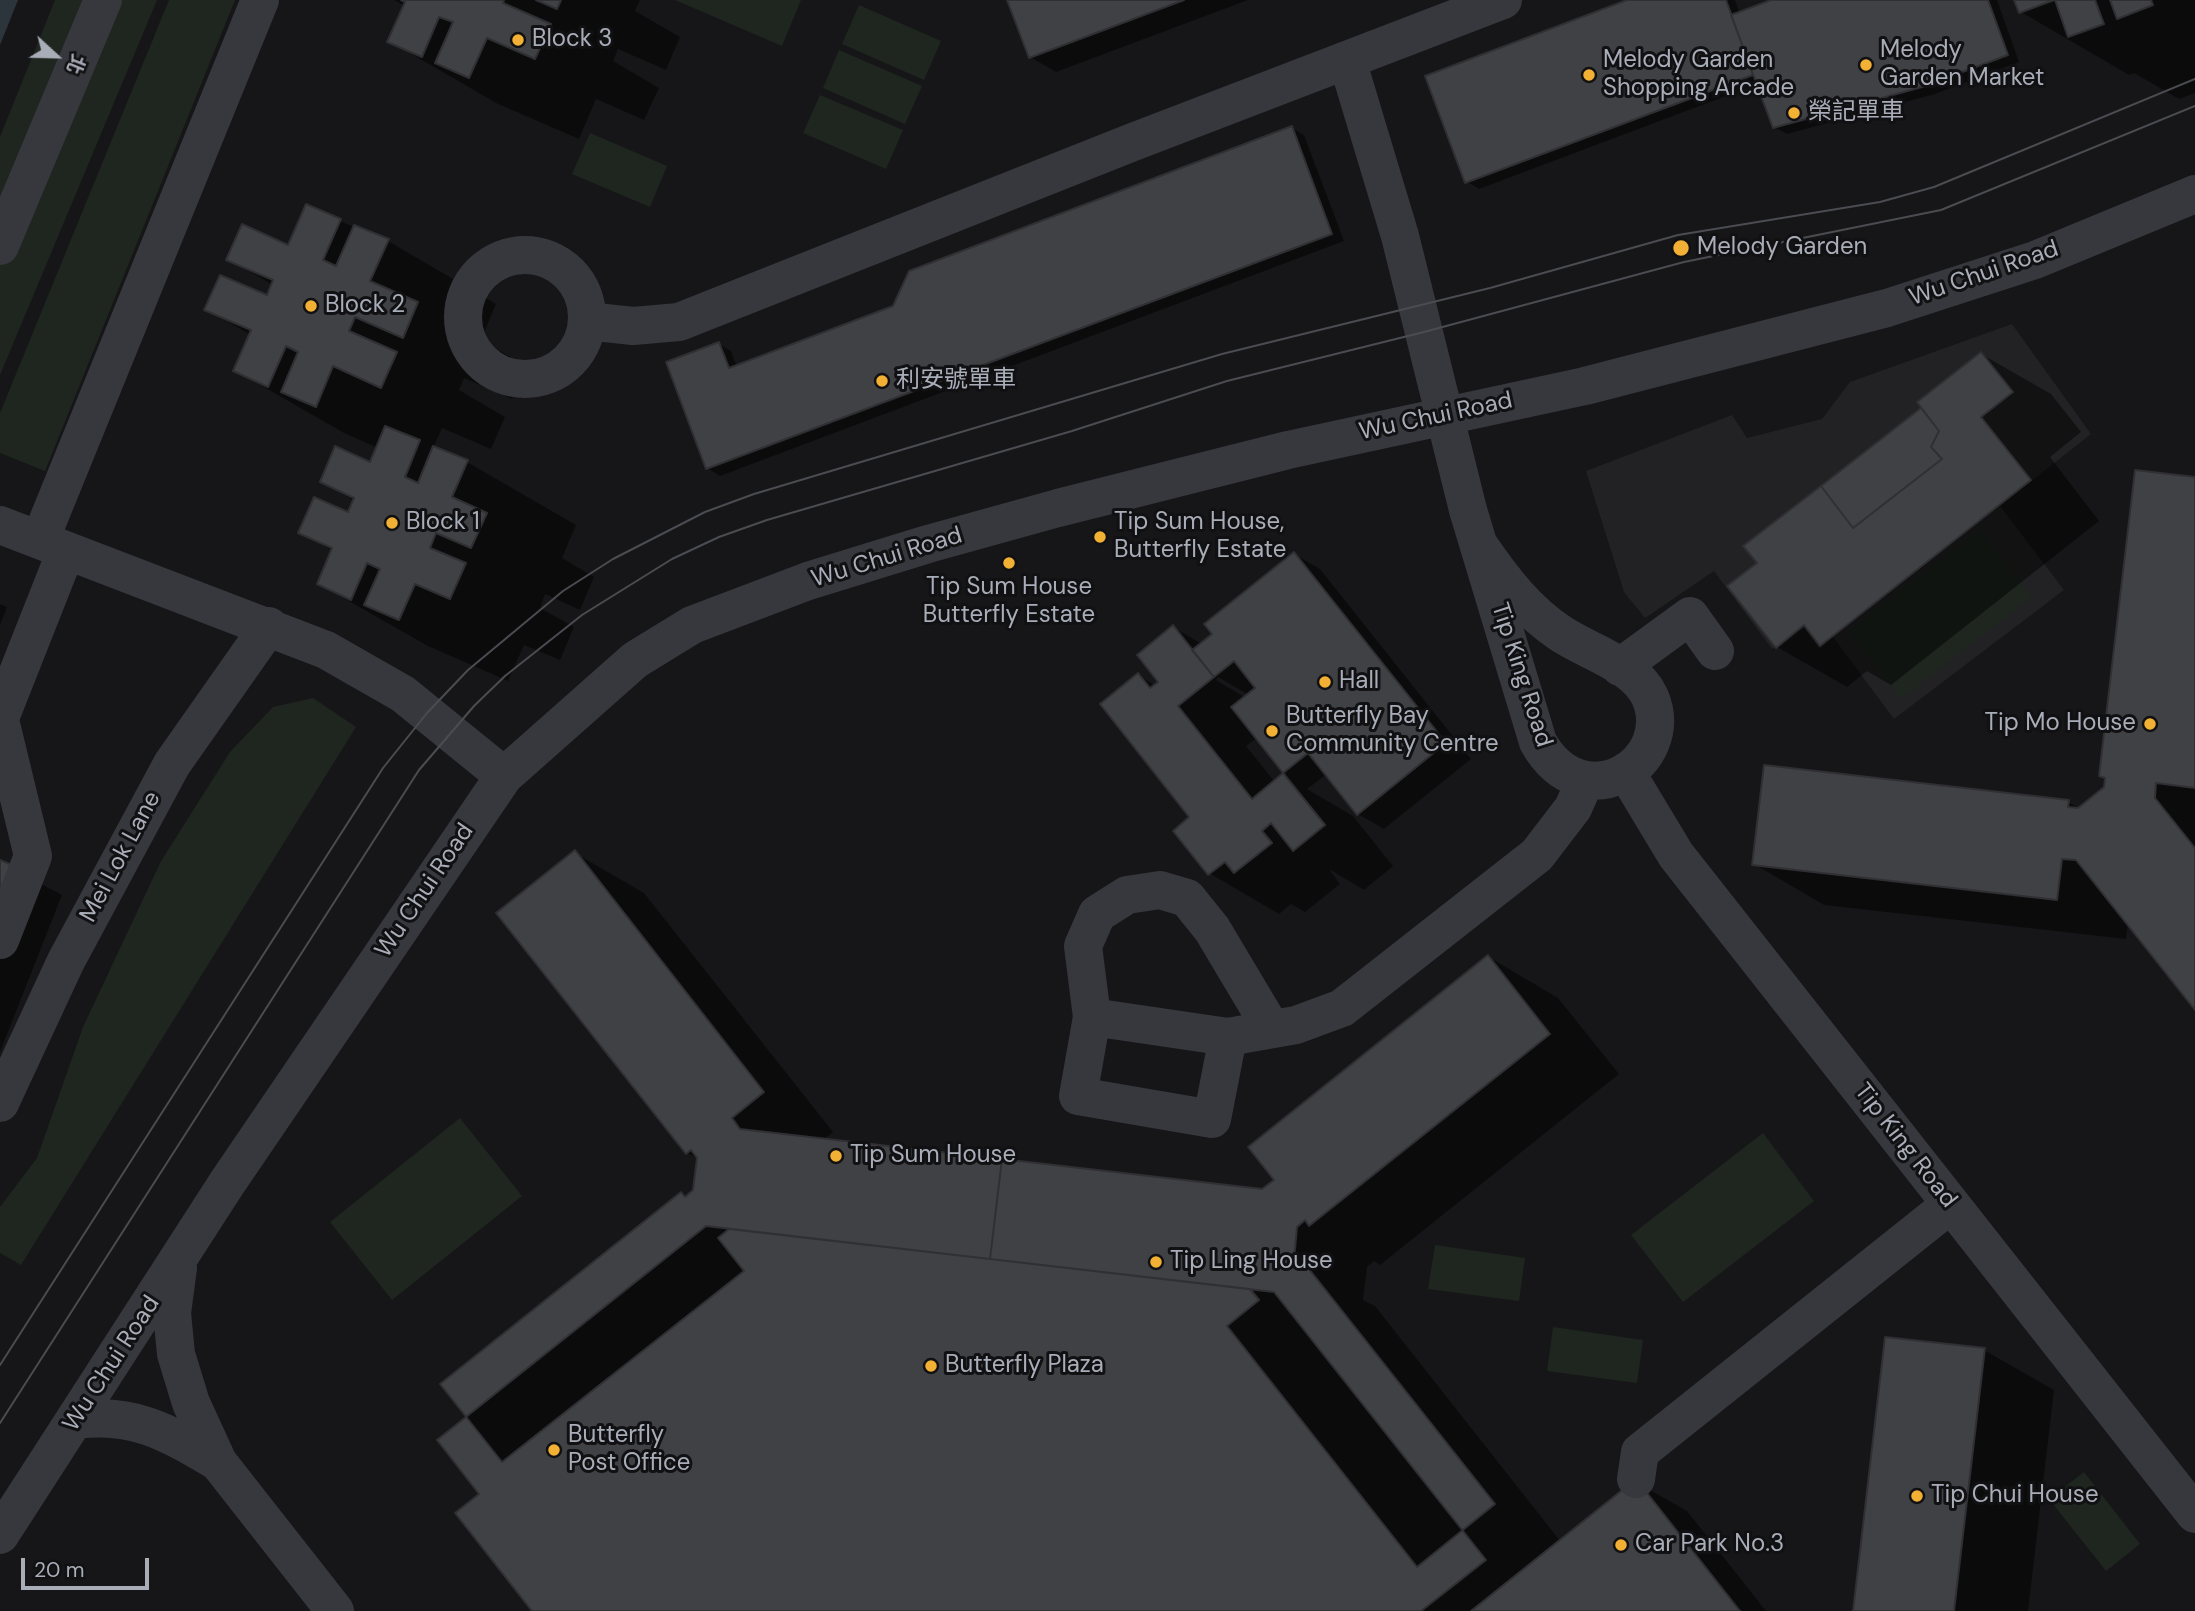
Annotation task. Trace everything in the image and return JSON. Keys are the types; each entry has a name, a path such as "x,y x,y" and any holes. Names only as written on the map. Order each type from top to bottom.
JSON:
{"street":[{"path":"0,246 103,0"},
{"path":"0,940 33,856 0,719 53,546 260,0"},
{"path":"587,321 633,326 679,322 1133,142 1503,0"},
{"name":"Tip King Road","path":"1348,60 1400,236 1468,510 1482,548 1538,742 1548,760 1565,774 1585,780"},
{"name":"Wu Chui Road","path":"0,1535 243,1160 503,776 635,660 692,625 808,581 1058,508 1445,415 1597,384 1887,308 2035,260 2195,194"},
{"path":"0,524 326,650 403,694 503,776"},
{"name":"Tip King Road","path":"1482,548 1503,580 1529,608 1559,632 1637,679 1650,697 1654,717 1652,739 1642,758 1626,772 1676,855 2195,1514"},
{"path":"1620,667 1690,616 1715,651"},
{"name":"Mei Lok Lane","path":"0,1104 66,961 172,764 269,626"},
{"path":"1092,1017 1228,1037 1320,1018 1362,995 1537,855 1557,833 1585,780 1606,780 1626,772"},
{"path":"1228,1037 1212,1119 1078,1096 1092,1017 1083,946 1097,915 1126,895 1160,890 1187,898 1212,929 1271,1028"},
{"path":"1636,1479 1640,1452 1951,1204"},
{"path":"180,1259 172,1313 176,1354 191,1403 218,1462 334,1611"},
{"path":"76,1420 107,1416 137,1421 170,1434 218,1462"}],"shaded area":[{"path":"0,0 18,0 0,45"},
{"path":"55,0 157,0 0,375 0,137"},
{"path":"169,0 235,0 45,471 0,453 0,413"},
{"path":"675,0 801,0 782,46"},
{"path":"859,5 941,41 924,80 842,44"},
{"path":"839,50 922,86 905,124 823,88"},
{"path":"820,95 903,130 886,169 803,133"},
{"path":"590,133 667,166 650,207 572,174"},
{"path":"2012,324 2091,434 2000,506 2064,590 1894,719 1833,637 1819,649 1804,628 1772,649 1714,571 1645,618 1624,592 1586,471 1732,415 1747,438 1822,419 1850,382"},
{"path":"1980,530 2032,597 1901,699 1848,631"},
{"path":"313,698 356,727 21,1265 0,1253 0,1207 37,1158 83,1027 161,861 230,752 273,707"},
{"path":"460,1118 522,1196 392,1300 330,1222"},
{"path":"1763,1133 1814,1201 1683,1302 1631,1235"},
{"path":"1435,1245 1525,1258 1519,1301 1428,1289"},
{"path":"1553,1327 1643,1340 1637,1383 1547,1371"},
{"path":"2084,1472 2140,1544 2106,1571 2049,1499"}],"building":[{"name":"Block 3","path":"401,0 504,0 503,3 551,24 535,59 487,38 469,78 435,63 453,22 439,17 422,57 387,42 405,2"},
{"name":"Block 3","path":"536,0 561,0 557,9"},
{"path":"1007,0 1184,0 1029,58"},
{"path":"1627,0 1726,0 1753,75 1465,183 1425,76"},
{"name":"Melody Garden Market","path":"1771,0 1988,0 2008,55 1922,87 1773,128 1731,15"},
{"path":"2014,0 2054,0 2019,13"},
{"path":"2055,0 2095,0 2104,24 2068,37"},
{"path":"2110,0 2151,0 2153,5 2117,19"},
{"path":"1292,126 1332,234 706,469 666,362 719,342 729,368 893,306 909,271"},
{"name":"Block 2","path":"306,204 341,219 323,260 336,266 354,225 389,239 370,281 418,302 403,338 355,317 349,331 397,352 381,388 333,366 316,407 281,392 298,352 286,346 268,387 233,371 251,330 204,310 220,275 267,295 273,280 226,260 242,224 288,245"},
{"path":"1981,352 2013,392 1981,417 2031,480 1820,646 1804,625 1776,648 1727,586 1757,563 1743,546 1821,486 1853,528 1942,459 1931,447 1939,431 1917,402"},
{"path":"1921,408 1939,431 1931,447 1942,459 1853,528 1821,486"},
{"name":"Block 1","path":"385,426 420,440 405,477 418,483 433,446 468,460 452,497 487,513 471,548 436,533 430,548 466,563 450,599 415,584 399,620 364,605 380,569 367,563 351,600 317,584 332,548 298,533 314,497 348,512 354,498 320,482 335,446 370,462"},
{"name":"Tip Mo House","path":"2135,470 2195,477 2195,788 2156,783 2155,798 2195,848 2195,1010 2076,860 2062,859 2057,900 1752,865 1764,765 2069,800 2068,807 2078,808 2104,787 2105,778 2099,776"},
{"name":"Hall","path":"1294,552 1446,743 1357,815 1308,753 1283,773 1231,707 1255,688 1234,661 1214,677 1192,650 1212,634 1204,624"},
{"path":"1173,625 1214,677 1178,706 1252,799 1283,773 1325,825 1293,851 1271,823 1262,831 1272,843 1234,873 1225,862 1208,875 1173,831 1189,817 1100,704 1138,673 1150,688 1158,682 1137,655"},
{"name":"Tip Sum House","path":"575,850 764,1092 732,1118 740,1129 1002,1159 990,1259 729,1229 718,1238 744,1271 502,1462 440,1384 681,1192 685,1197 693,1190 697,1158 691,1150 686,1154 496,913"},
{"path":"0,860 12,865 0,895"},
{"name":"Tip Ling House","path":"1488,955 1550,1034 1309,1226 1305,1220 1297,1227 1294,1260 1300,1268 1305,1264 1495,1504 1417,1567 1227,1326 1259,1300 1250,1289 990,1259 1002,1159 1262,1189 1274,1180 1248,1147"},
{"name":"Butterfly Plaza","path":"706,1226 1274,1292 1486,1560 1421,1611 532,1611 455,1513 479,1494 437,1440"},
{"name":"Tip Chui House","path":"1885,1337 1985,1348 1954,1611 1853,1611"},
{"name":"Car Park No.3","path":"1636,1479 1740,1611 1471,1611"}],"tram line":[{"path":"0,1365 383,768 427,713 468,670 563,591 613,559 705,512 754,494 1222,354 1490,288 1678,235 1880,202 1934,187 2195,79"},
{"path":"0,1423 419,770 474,706 505,676 582,615 672,559 719,537 767,520 1072,431 1227,381 1424,332 1684,262 1941,210 2195,106"}],"place":[{"name":"Block 3","path":"518,40"},
{"name":"Melody Garden Market","path":"1866,65"},
{"name":"Melody Garden Shopping Arcade","path":"1589,75"},
{"name":"榮記單車","path":"1794,113"},
{"name":"Melody Garden","path":"1681,248"},
{"name":"Block 2","path":"311,306"},
{"name":"利安號單車","path":"882,381"},
{"name":"Block 1","path":"392,523"},
{"name":"Tip Sum House, Butterfly Estate","path":"1100,537"},
{"name":"Tip Sum House Butterfly Estate","path":"1009,563"},
{"name":"Hall","path":"1325,682"},
{"name":"Tip Mo House","path":"2150,724"},
{"name":"Butterfly Bay Community Centre","path":"1272,731"},
{"name":"Tip Sum House","path":"836,1156"},
{"name":"Tip Ling House","path":"1156,1262"},
{"name":"Butterfly Plaza","path":"931,1366"},
{"name":"Butterfly Post Office","path":"554,1450"},
{"name":"Tip Chui House","path":"1917,1496"},
{"name":"Car Park No.3","path":"1621,1545"}]}
